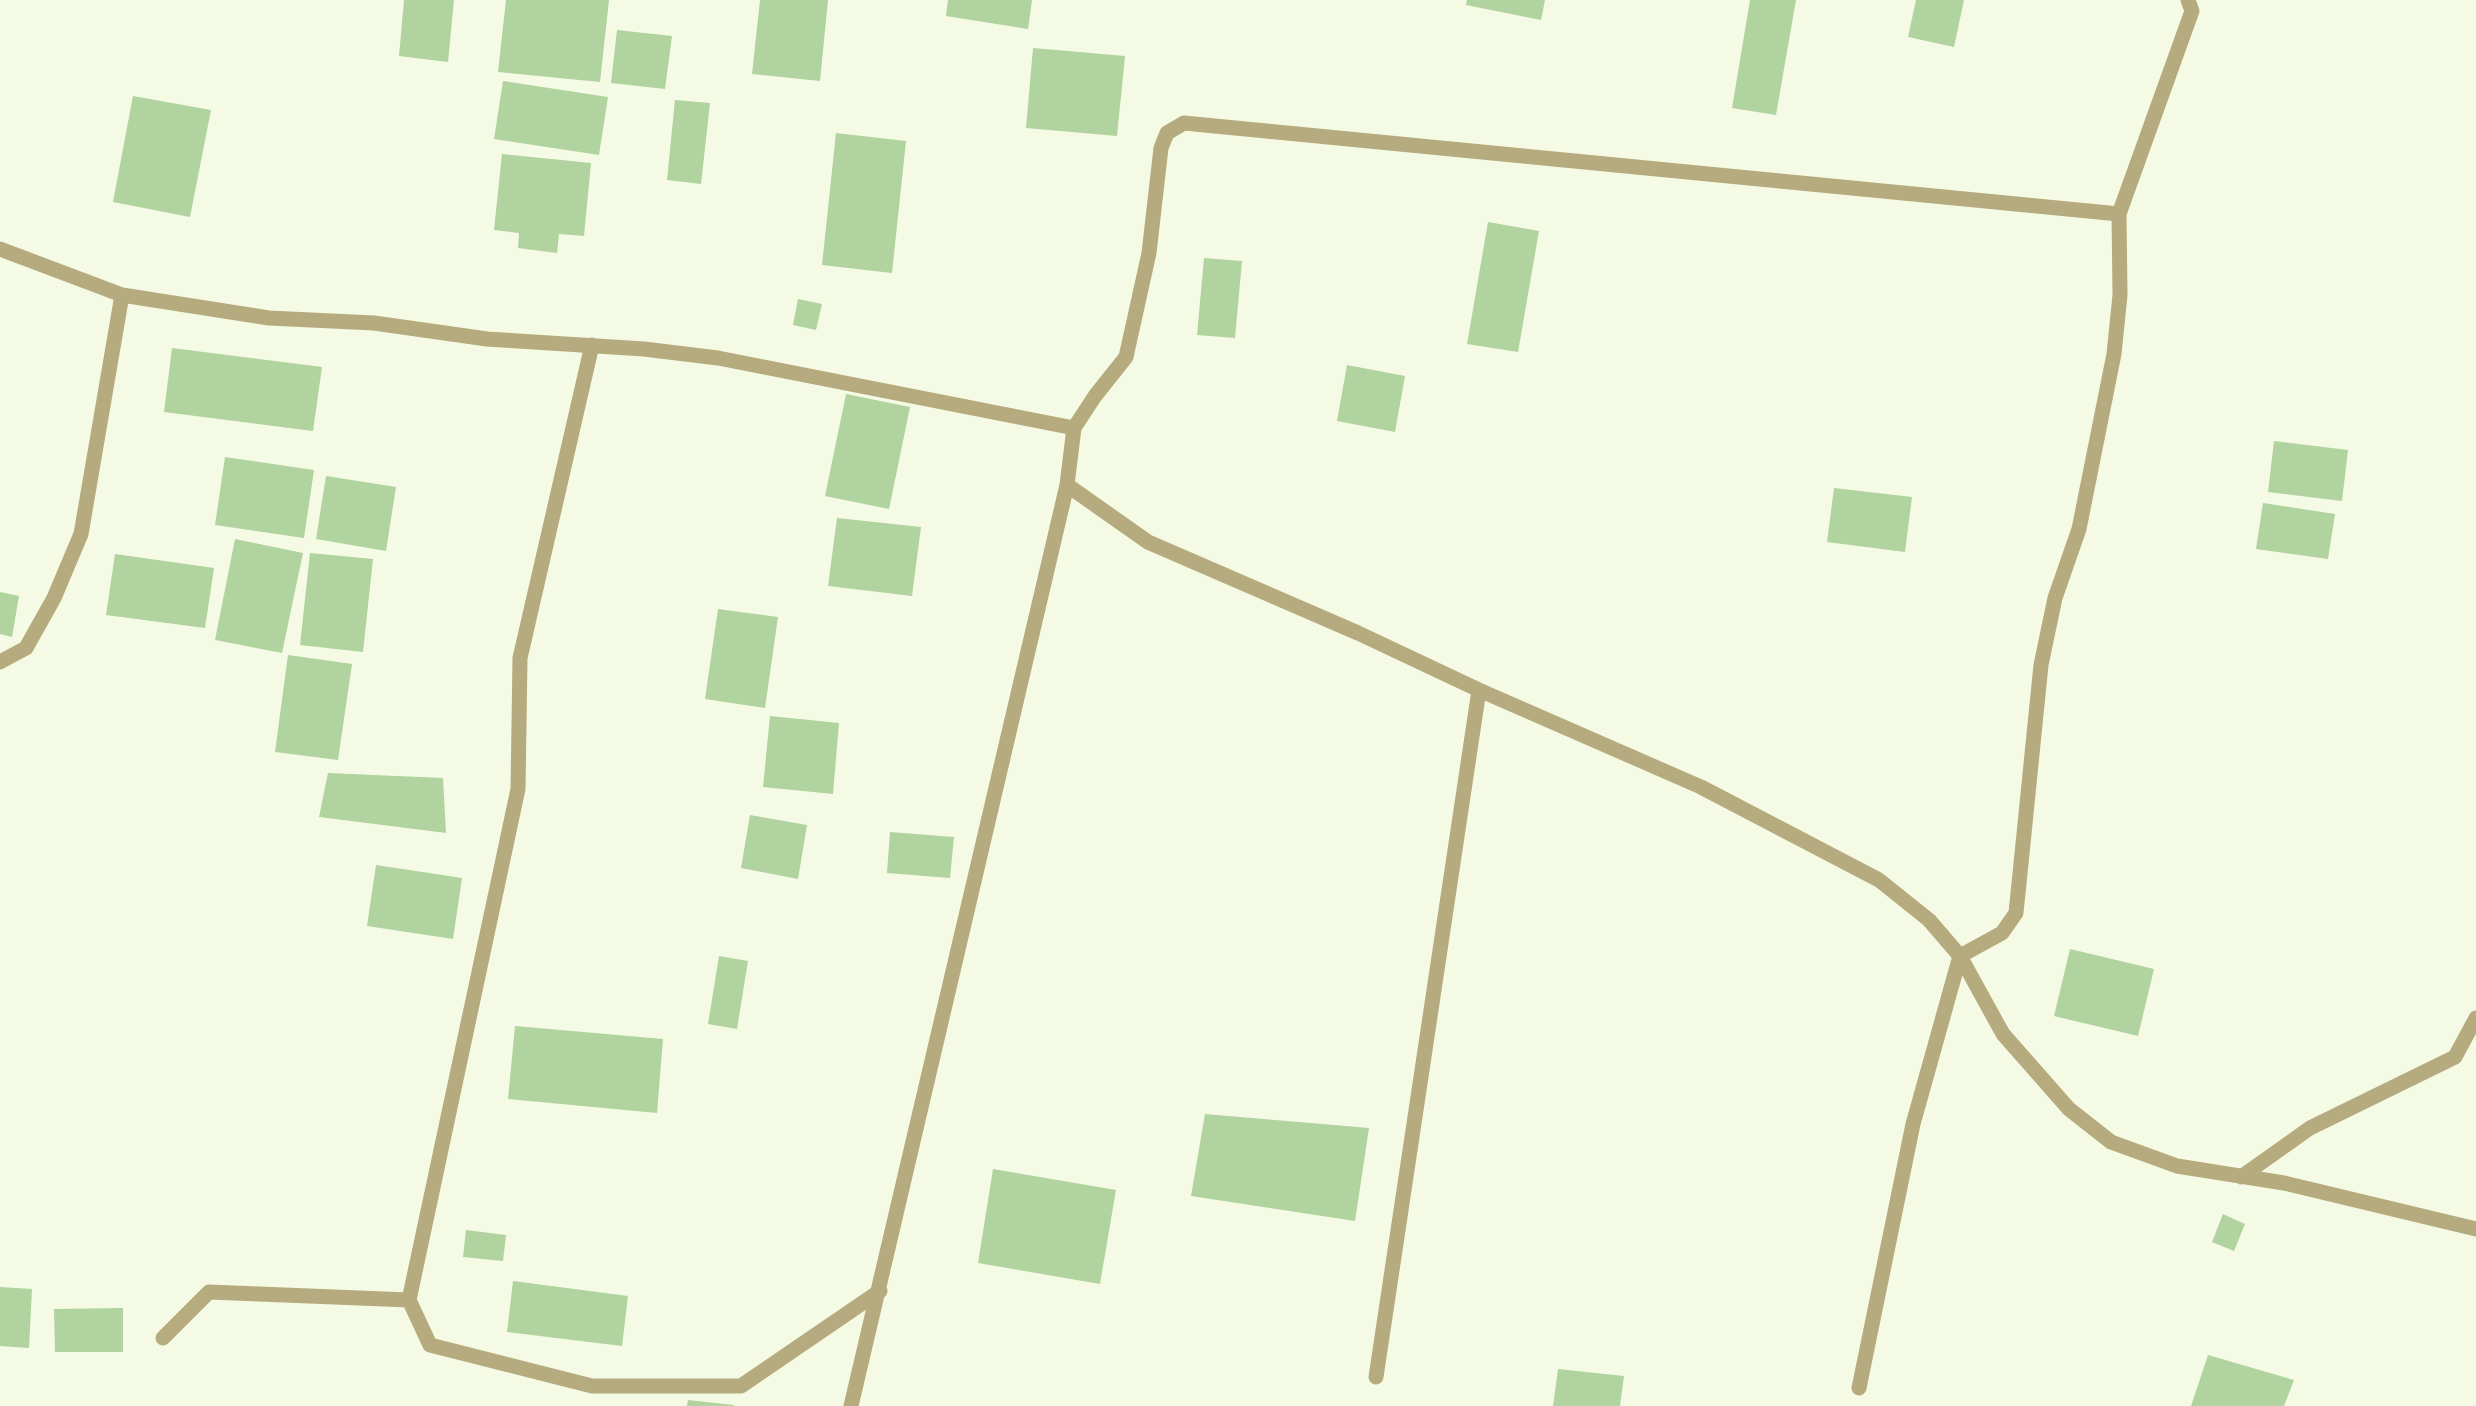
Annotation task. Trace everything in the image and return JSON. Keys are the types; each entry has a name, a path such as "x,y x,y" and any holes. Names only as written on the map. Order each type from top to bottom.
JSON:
{"street":[{"path":"1859,1388 1913,1124 1960,956 2002,933 2016,913 2040,665 2055,598 2079,529 2114,354 2120,295 2119,214 2192,11 2188,0"},
{"path":"851,1406 880,1292 1067,485 1074,428 1095,396 1126,357 1149,253 1161,148 1167,133 1184,123 2119,214"},
{"path":"0,249 122,295 269,318 374,323 487,339 592,345 718,358 1074,428"},
{"path":"0,662 26,648 54,598 81,534 122,295"},
{"path":"592,345 520,658 518,789 409,1300 430,1345 592,1386 741,1386 880,1292"},
{"path":"1067,485 1148,542 1358,633 1479,690 1700,787 1879,880 1929,920 1960,956 2003,1034 2069,1109 2111,1142 2177,1166 2284,1183 2476,1229"},
{"path":"1376,1376 1479,690"},
{"path":"2241,1177 2310,1128 2455,1057 2476,1018"},
{"path":"163,1338 209,1292 409,1300"}],"building":[{"path":"404,0 454,0 448,62 399,56"},
{"path":"506,0 609,0 600,82 498,72"},
{"path":"760,0 828,0 820,81 752,74"},
{"path":"948,0 1032,0 1028,29 946,16"},
{"path":"1467,0 1545,0 1541,20 1466,5"},
{"path":"1750,0 1796,0 1776,115 1732,108"},
{"path":"1916,0 1964,0 1954,47 1908,37"},
{"path":"617,30 672,36 665,89 611,83"},
{"path":"1033,48 1125,56 1117,136 1026,128"},
{"path":"503,81 608,97 599,155 494,139"},
{"path":"133,96 211,110 190,217 113,202"},
{"path":"675,100 710,103 701,184 667,180"},
{"path":"836,133 906,141 892,273 822,265"},
{"path":"502,154 591,163 584,236 559,234 557,253 518,248 519,233 494,230"},
{"path":"1488,222 1539,231 1518,352 1467,344"},
{"path":"1204,258 1242,261 1235,338 1197,335"},
{"path":"798,299 822,304 816,330 793,325"},
{"path":"172,348 322,367 313,431 164,412"},
{"path":"1347,365 1405,376 1395,432 1337,421"},
{"path":"846,394 910,407 889,509 825,496"},
{"path":"2274,441 2348,450 2342,501 2268,492"},
{"path":"225,457 314,470 304,538 215,525"},
{"path":"326,476 396,487 386,551 316,539"},
{"path":"1834,488 1912,497 1905,552 1827,542"},
{"path":"2263,503 2335,514 2328,559 2256,549"},
{"path":"837,518 921,527 912,596 828,586"},
{"path":"235,539 303,553 282,653 215,640"},
{"path":"310,553 373,559 363,652 300,645"},
{"path":"115,554 214,568 205,628 106,615"},
{"path":"0,592 19,596 12,637 0,634"},
{"path":"718,609 778,617 765,708 705,699"},
{"path":"288,655 352,664 338,760 275,752"},
{"path":"770,716 839,723 833,794 763,787"},
{"path":"328,773 443,778 446,833 319,817"},
{"path":"750,815 807,825 798,879 741,868"},
{"path":"890,832 954,837 950,878 887,873"},
{"path":"376,865 462,878 453,939 367,926"},
{"path":"2070,949 2154,969 2138,1036 2054,1016"},
{"path":"719,956 748,961 737,1029 708,1024"},
{"path":"515,1026 663,1039 657,1113 508,1099"},
{"path":"1205,1114 1369,1128 1355,1221 1191,1196"},
{"path":"993,1169 1116,1190 1100,1284 978,1263"},
{"path":"2223,1214 2245,1224 2234,1251 2212,1242"},
{"path":"466,1230 506,1235 503,1261 463,1257"},
{"path":"513,1281 628,1296 622,1346 507,1332"},
{"path":"0,1287 32,1289 29,1348 0,1346"},
{"path":"123,1308 123,1352 55,1352 54,1309"},
{"path":"2208,1355 2294,1380 2284,1406 2191,1406"},
{"path":"1558,1369 1624,1376 1620,1406 1553,1406"},
{"path":"688,1400 734,1405 734,1406 687,1406"}]}
